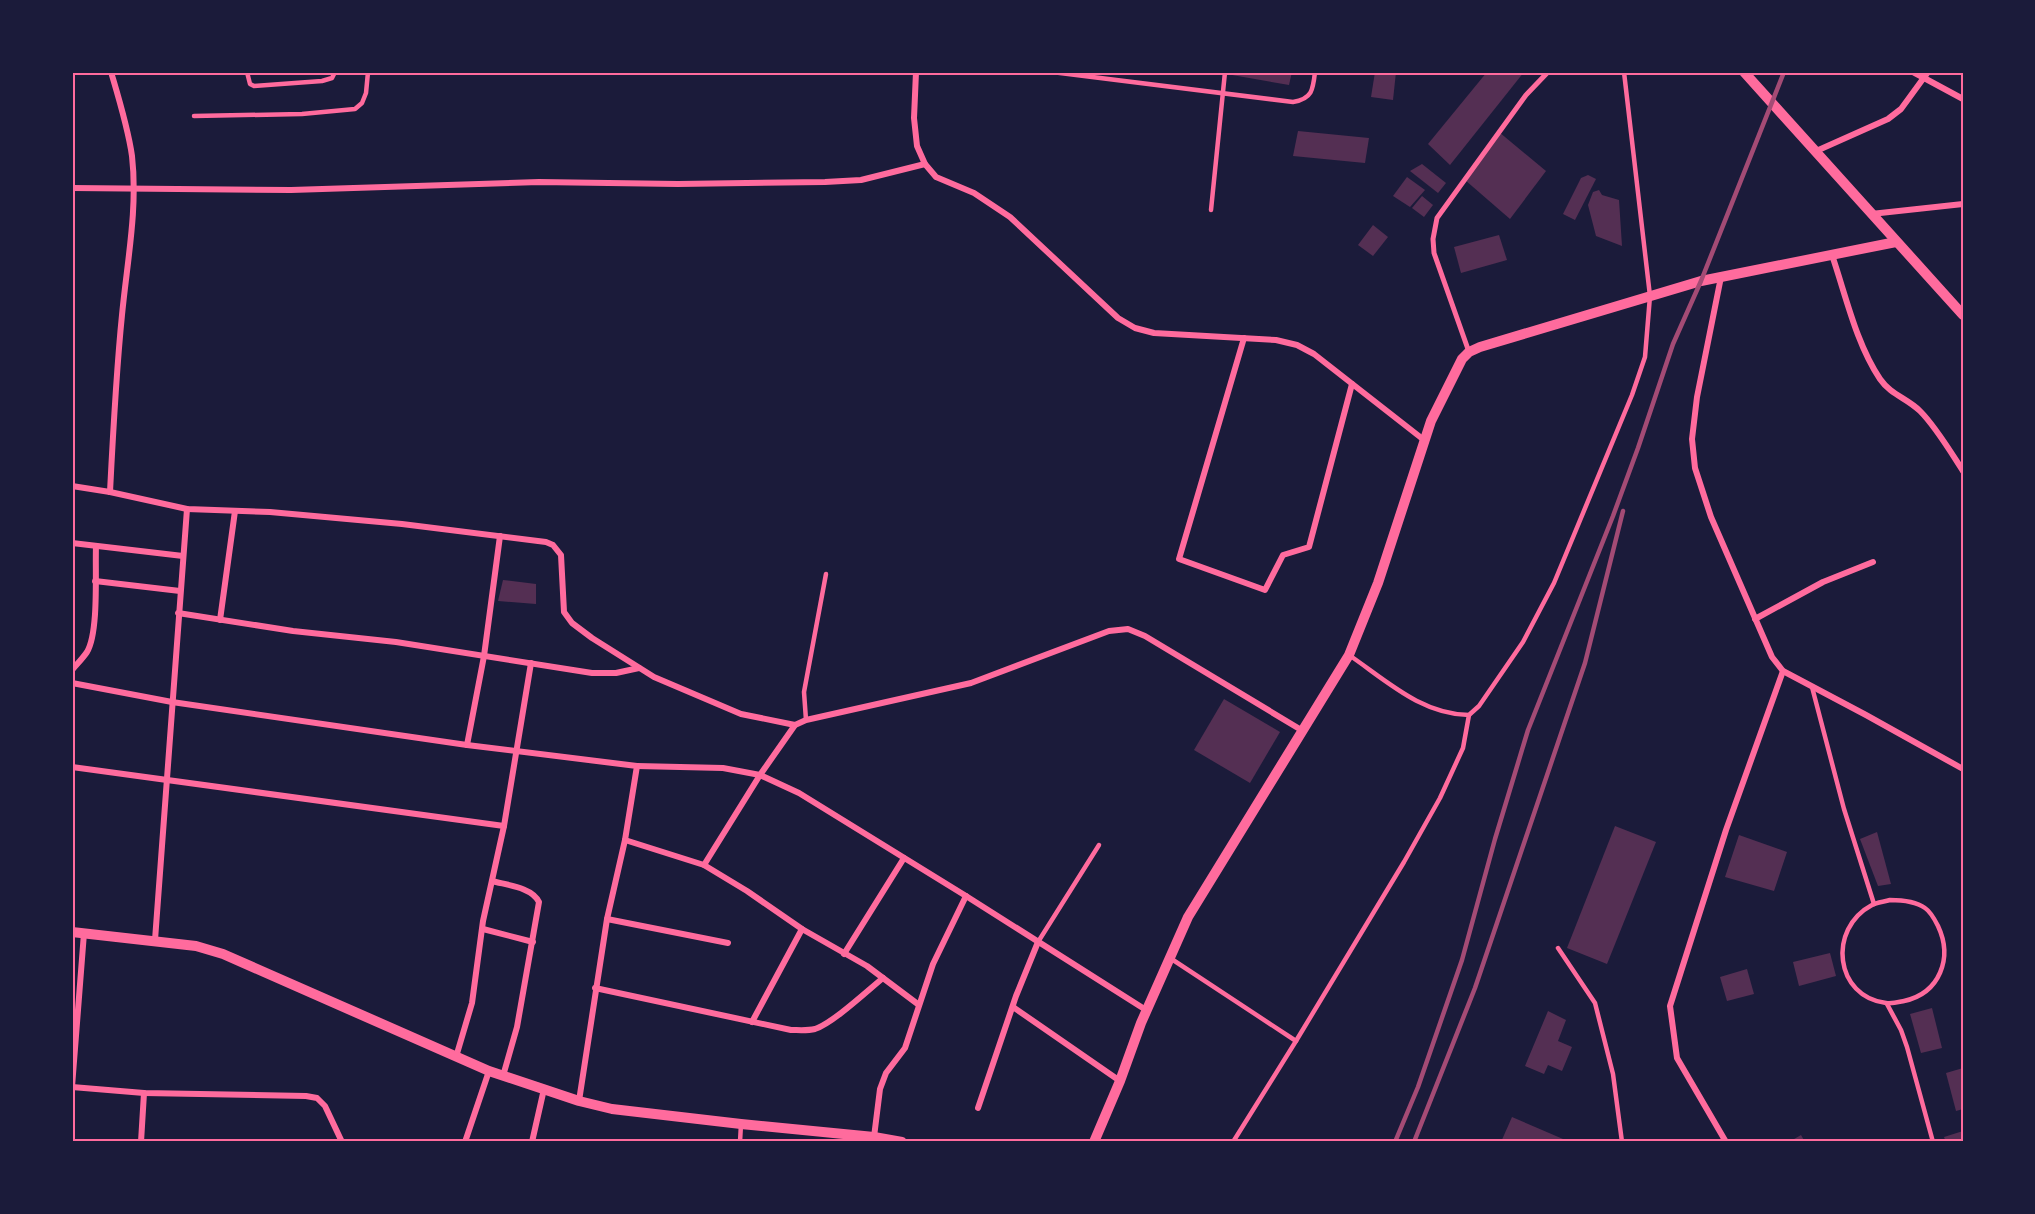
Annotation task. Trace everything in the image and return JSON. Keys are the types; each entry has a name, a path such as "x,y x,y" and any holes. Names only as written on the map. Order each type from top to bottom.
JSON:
{"street":[{"path":"110,492 122,315 133,218 132,156 111,72"},
{"path":"916,72 914,118 917,146 925,164 936,177 974,193 1010,217 1118,318 1135,328 1154,333 1276,340 1297,345 1314,354 1424,440"},
{"path":"1469,352 1434,253 1433,239 1437,218 1526,95 1548,72"},
{"path":"1744,72 1963,315"},
{"path":"1913,72 1927,75 1963,99"},
{"path":"1814,152 1888,119 1901,109 1927,75"},
{"path":"72,188 291,190 539,182 678,184 825,182 861,180 925,164"},
{"path":"1870,214 1963,204"},
{"path":"1094,1142 1120,1081 1146,1010 1188,917 1349,655 1378,583 1431,421 1462,359 1469,352 1480,347 1650,296 1721,277 1896,242"},
{"path":"1832,255 1861,343 1881,380 1893,394 1908,401 1921,412 1963,471"},
{"path":"1721,277 1697,397 1692,439 1695,468 1711,517 1772,657 1783,671 1963,769"},
{"path":"1244,338 1179,559 1265,590 1282,555 1309,547 1352,384"},
{"path":"72,486 187,509 270,512 358,520 546,542 558,550 561,555 563,605 567,616 592,638 654,677 741,714 795,725"},
{"path":"155,940 187,509"},
{"path":"220,620 235,511"},
{"path":"467,745 484,656 500,536"},
{"path":"72,543 183,556"},
{"path":"72,670 87,653 92,642 95,618 96,546"},
{"path":"1755,619 1823,582 1873,562"},
{"path":"95,581 180,591"},
{"path":"178,613 293,631 396,642 592,673 616,673 639,668"},
{"path":"704,865 760,775 795,725 806,720 971,683 1109,631 1128,629 1145,636 1303,730"},
{"path":"456,1057 472,1003 483,928 504,826 531,663"},
{"path":"1726,1142 1677,1058 1670,1006 1726,830 1783,671"},
{"path":"72,683 172,702 467,745 637,766 723,768 760,775 799,793 1146,1010"},
{"path":"72,766 504,826"},
{"path":"579,1101 595,988 607,919 625,840 637,766"},
{"path":"625,840 704,865 802,929 867,966 919,1005"},
{"path":"844,954 904,858"},
{"path":"492,881 536,896 539,902 517,1027 503,1076"},
{"path":"874,1137 879,1089 886,1073 905,1048 933,964 966,896"},
{"path":"607,919 728,943"},
{"path":"483,928 533,942"},
{"path":"752,1022 802,929"},
{"path":"72,932 155,940 196,946 223,954 489,1071 579,1101 612,1109 874,1137 902,1142"},
{"path":"84,933 72,1087 144,1093 317,1098 325,1106 342,1142"},
{"path":"978,1108 1038,942"},
{"path":"595,988 791,1030 815,1029 858,1000 883,978"},
{"path":"1013,1007 1120,1081"},
{"path":"465,1142 489,1071"},
{"path":"532,1142 544,1089"},
{"path":"141,1142 144,1093"}],"lane":[{"path":"247,72 250,84 254,86 322,81 332,78 335,72"},
{"path":"194,116 302,114 355,110 362,103 366,93 368,72"},
{"path":"1052,72 1293,102 1304,101 1310,96 1315,72"},
{"path":"1211,210 1225,72"},
{"path":"1233,1142 1404,862 1440,798 1463,748 1469,715 1479,705 1523,642 1554,584 1632,395 1645,357 1650,296 1624,72"},
{"path":"806,720 804,692 826,574"},
{"path":"1349,655 1418,703 1455,714 1469,715"},
{"path":"1812,687 1844,809 1874,904"},
{"path":"1038,942 1099,845"},
{"path":"1904,900 1926,908 1943,936 1945,963 1936,981 1914,999 1887,1004 1866,998 1854,985 1841,958 1843,939 1851,925 1859,914 1874,904 1904,900"},
{"path":"1558,948 1595,1003 1613,1074 1622,1142"},
{"path":"1170,958 1296,1041"},
{"path":"1887,1004 1907,1047 1933,1142"},
{"path":"740,1142 741,1124"}],"building":[{"path":"1233,72 1292,72 1289,85 1232,75"},
{"path":"1375,72 1396,72 1393,100 1371,97"},
{"path":"1487,72 1524,72 1450,165 1428,144"},
{"path":"1298,131 1369,138 1365,163 1293,156"},
{"path":"1499,132 1546,171 1510,219 1465,180"},
{"path":"1422,164 1446,183 1438,193 1410,171"},
{"path":"1588,175 1596,179 1575,220 1563,214 1581,178"},
{"path":"1407,177 1425,190 1410,207 1393,196"},
{"path":"1599,190 1602,195 1619,200 1622,246 1596,236 1588,205 1593,192"},
{"path":"1422,196 1433,205 1424,217 1412,208"},
{"path":"1373,225 1388,237 1373,256 1358,245"},
{"path":"1499,235 1507,260 1461,273 1454,247"},
{"path":"503,580 536,584 536,604 498,601"},
{"path":"1224,699 1280,732 1250,783 1194,750"},
{"path":"1615,826 1656,842 1607,964 1567,948"},
{"path":"1877,832 1891,884 1878,886 1860,839"},
{"path":"1739,835 1787,852 1774,891 1725,877"},
{"path":"1830,953 1836,976 1799,986 1793,962"},
{"path":"1747,969 1754,994 1727,1001 1720,977"},
{"path":"1932,1008 1942,1048 1921,1053 1910,1014"},
{"path":"1548,1011 1566,1020 1558,1041 1572,1047 1562,1071 1548,1065 1544,1074 1525,1066"},
{"path":"1963,1068 1963,1109 1956,1111 1946,1073"},
{"path":"1512,1117 1570,1142 1501,1142"},
{"path":"1963,1131 1963,1142 1946,1142 1944,1137"},
{"path":"1801,1135 1805,1142 1789,1142"}],"railway":[{"path":"1395,1142 1418,1087 1462,960 1528,730 1613,516 1673,344 1701,281 1784,72"},
{"path":"1414,1142 1475,988 1585,663 1623,511"}]}
